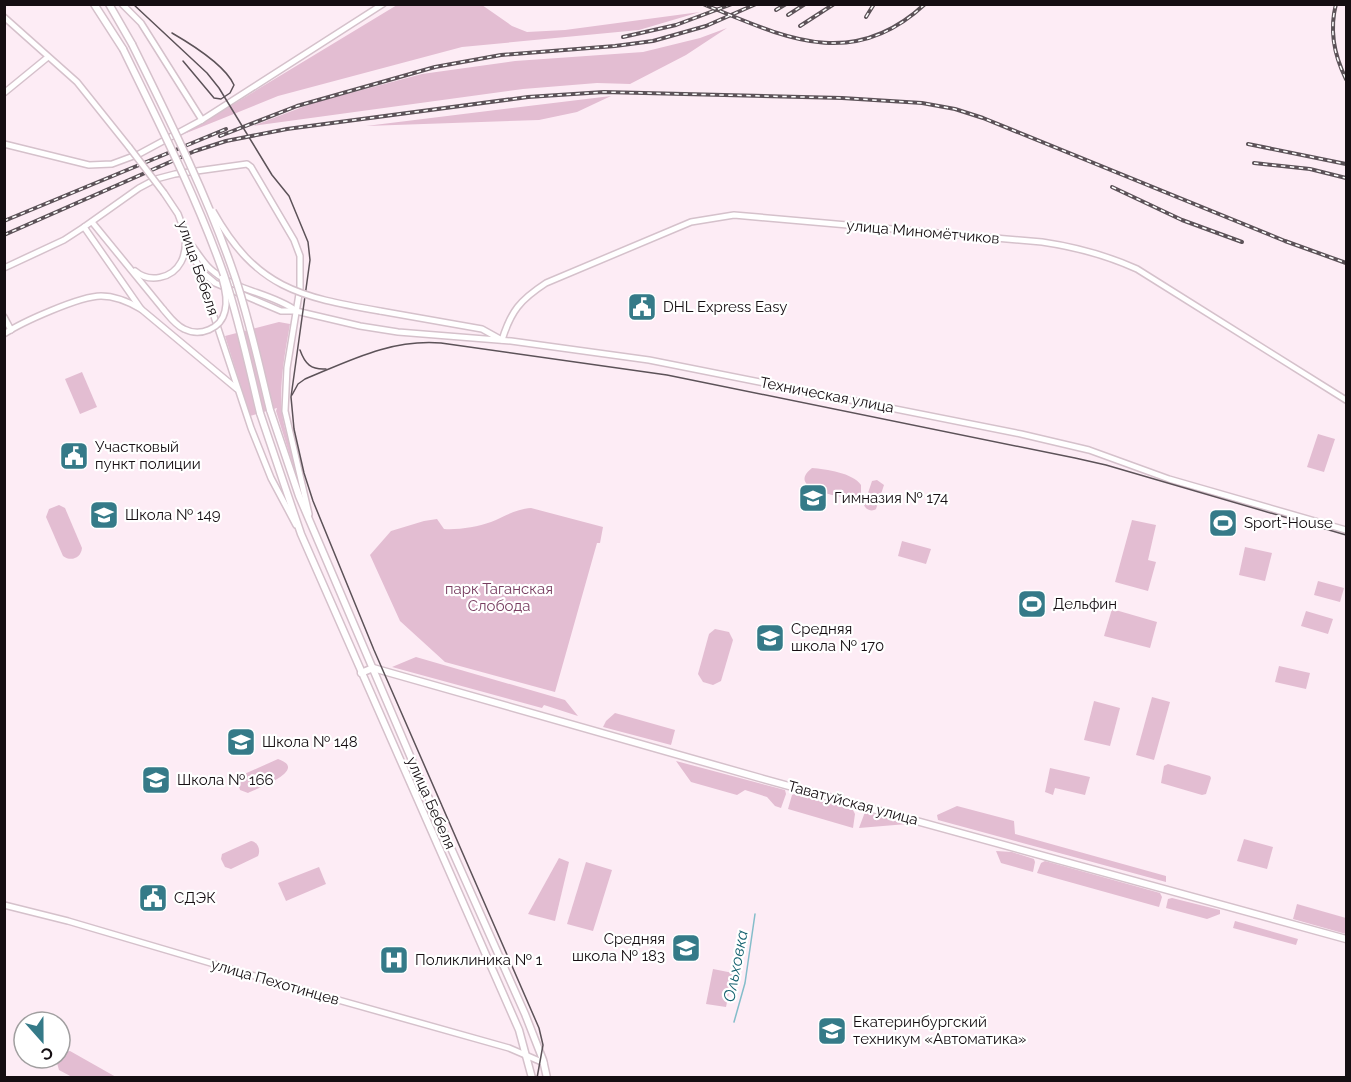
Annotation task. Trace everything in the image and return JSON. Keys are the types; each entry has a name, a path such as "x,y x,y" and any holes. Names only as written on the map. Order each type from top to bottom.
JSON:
{"main road":[{"name":"улица Бебеля","path":"94,4 123,49 192,196 219,262 237,321 260,413 301,534 519,1030 532,1077"},
{"name":"улица Бебеля","path":"109,4 132,44 202,192 234,274 254,341 270,410 290,474 525,1014 547,1077"},
{"path":"122,4 147,31 202,120"},
{"path":"4,144 89,165 112,164 139,154 202,120 383,4"},
{"name":"улица Бебеля","path":"4,17 78,82 165,193 183,223 237,389 271,478 301,534"},
{"path":"4,93 48,57"},
{"name":"улица Бебеля","path":"92,222 139,188 156,179 175,174 247,164 251,167 297,248 301,274 287,368 285,411 313,529"},
{"path":"202,192 236,248 257,270 289,290 310,298 482,329 502,340"},
{"name":"улица Миномётчиков","path":"502,340 509,318 518,305 528,295 546,284 691,222 734,215 941,235 1042,242 1076,247 1104,255 1137,269 1347,399"},
{"path":"4,268 64,240 92,222 177,325 192,332 207,331 219,323 226,308 219,262"},
{"path":"128,266 148,278 163,277 177,269 184,254 183,223"},
{"path":"84,227 141,309 237,389"},
{"name":"Техническая улица","path":"189,238 201,258 214,272 285,303 296,311"},
{"name":"Техническая улица","path":"195,261 202,272 215,283 281,311 296,311 393,331 502,340 694,368 1089,450 1169,479 1347,530"},
{"path":"4,334 77,301 94,296 112,297 141,309"},
{"path":"4,317 11,330"},
{"path":"361,673 373,668"},
{"name":"Таватуйская улица","path":"373,668 760,778 1347,939"},
{"name":"улица Пехотинцев","path":"4,905 77,923 277,983 449,1030 526,1054 544,1063"}],"green space":[{"path":"397,5 482,5 512,26 527,32 565,30 700,12 639,30 462,47 278,96 184,134"},
{"path":"727,28 686,55 630,84 597,83 523,89 253,126 313,103 422,74 515,61 643,52 700,38"},
{"path":"611,96 577,112 539,120 366,126"},
{"path":"279,322 290,324 283,368 281,402 295,472 277,408 250,416 225,336"},
{"path":"82,372 97,407 80,414 65,379"},
{"path":"1318,434 1335,439 1324,472 1307,467"},
{"path":"812,468 852,477 861,485 861,493 855,499 851,499 809,486 805,481 805,475"},
{"path":"877,480 884,485 876,509 869,510 864,505 872,481"},
{"path":"59,505 65,508 82,548 80,554 75,558 69,559 63,556 46,517 49,509"},
{"name":"парк Таганская Слобода","path":"531,508 603,527 555,692 445,662 400,621 370,555 391,531 424,521 437,519 444,529 461,529 486,524 515,511"},
{"path":"1132,520 1156,525 1148,560 1156,562 1148,591 1115,582"},
{"path":"902,541 931,549 926,564 898,556"},
{"path":"1245,547 1272,553 1265,581 1239,575"},
{"path":"1318,581 1344,588 1340,602 1314,595"},
{"path":"1112,609 1157,622 1150,648 1104,636"},
{"path":"1306,611 1333,619 1328,634 1301,626"},
{"path":"715,629 729,632 733,640 721,681 713,685 703,682 698,674 709,634"},
{"path":"416,657 565,700 578,716 544,705 542,708 392,667"},
{"path":"1279,666 1310,673 1306,689 1275,682"},
{"path":"1152,697 1170,702 1154,760 1136,755"},
{"path":"1094,701 1120,708 1110,746 1084,740"},
{"path":"615,713 675,730 671,745 603,727"},
{"path":"278,759 286,763 288,768 285,774 248,793 240,790 238,783 240,776"},
{"path":"676,761 785,790 786,794 781,808 775,806 767,797 745,790 737,795 691,782"},
{"path":"1168,764 1210,776 1206,794 1202,795 1161,783 1164,766"},
{"path":"1050,768 1090,777 1085,795 1055,788 1053,795 1045,792"},
{"path":"797,793 853,810 855,814 853,828 788,809 792,795"},
{"path":"957,806 1014,821 1015,834 1166,876 1166,882 938,820 937,815"},
{"path":"865,812 907,824 859,828"},
{"path":"1244,839 1273,847 1267,869 1237,861"},
{"path":"251,841 258,847 258,856 231,869 225,867 221,859 222,854"},
{"path":"996,851 1012,852 1034,859 1033,872 1001,863"},
{"path":"559,858 569,862 555,921 528,914"},
{"path":"1045,861 1160,893 1162,897 1159,907 1037,873 1041,863"},
{"path":"586,862 612,870 593,931 567,924"},
{"path":"319,867 326,884 286,901 278,883"},
{"path":"1172,898 1220,910 1220,914 1207,919 1166,908 1168,899"},
{"path":"1297,904 1346,918 1346,934 1293,919"},
{"path":"1235,921 1298,939 1296,945 1233,928"},
{"path":"713,969 733,973 726,1007 706,1004"},
{"path":"72,1052 116,1077 72,1077 59,1070 72,1070"}],"waterway":[{"name":"Ольховка","path":"734,1022 745,983 755,914"}],"tram line":[{"path":"133,4 207,73 219,88 272,175 289,196 308,242 310,260 291,397 294,429 304,473 313,501 374,650 539,1028 543,1045 537,1078"},
{"path":"172,33 207,56 230,77 234,85 230,93 221,99 214,98 183,61"},
{"path":"292,395 298,384 305,379 372,352 405,344 441,343 667,375 1075,458 1346,535"},
{"path":"300,350 309,365 326,369"}],"railway":[{"path":"703,4 788,36 816,42 843,43 870,38 897,25 925,4"},
{"path":"623,37 676,25 732,4"},
{"path":"220,136 297,106 435,67 501,55 653,41 706,26 756,4"},
{"path":"776,10 786,4"},
{"path":"788,15 805,4"},
{"path":"800,26 834,4"},
{"path":"866,17 874,4"},
{"path":"1336,4 1333,24 1334,43 1338,61 1346,79"},
{"path":"4,235 195,151 226,141 287,129 528,97 604,92 842,98 922,103 955,109 983,118 1285,241 1346,263"},
{"path":"4,221 226,129"},
{"path":"1248,144 1346,164"},
{"path":"1254,163 1310,169 1346,178"},
{"path":"1112,187 1182,220 1242,242"}],"place":[{"name":"DHL Express Easy","path":"642,307"},
{"name":"Участковый пункт полиции","path":"74,456"},
{"name":"Гимназия № 174","path":"813,498"},
{"name":"Школа № 149","path":"104,515"},
{"name":"Sport-House","path":"1223,523"},
{"name":"Дельфин","path":"1032,604"},
{"name":"Средняя школа № 170","path":"770,638"},
{"name":"Школа № 148","path":"241,742"},
{"name":"Школа № 166","path":"156,780"},
{"name":"СДЭК","path":"153,898"},
{"name":"Средняя школа № 183","path":"686,948"},
{"name":"Поликлиника № 1","path":"394,960"},
{"name":"Екатеринбургский техникум «Автоматика»","path":"832,1031"}]}
